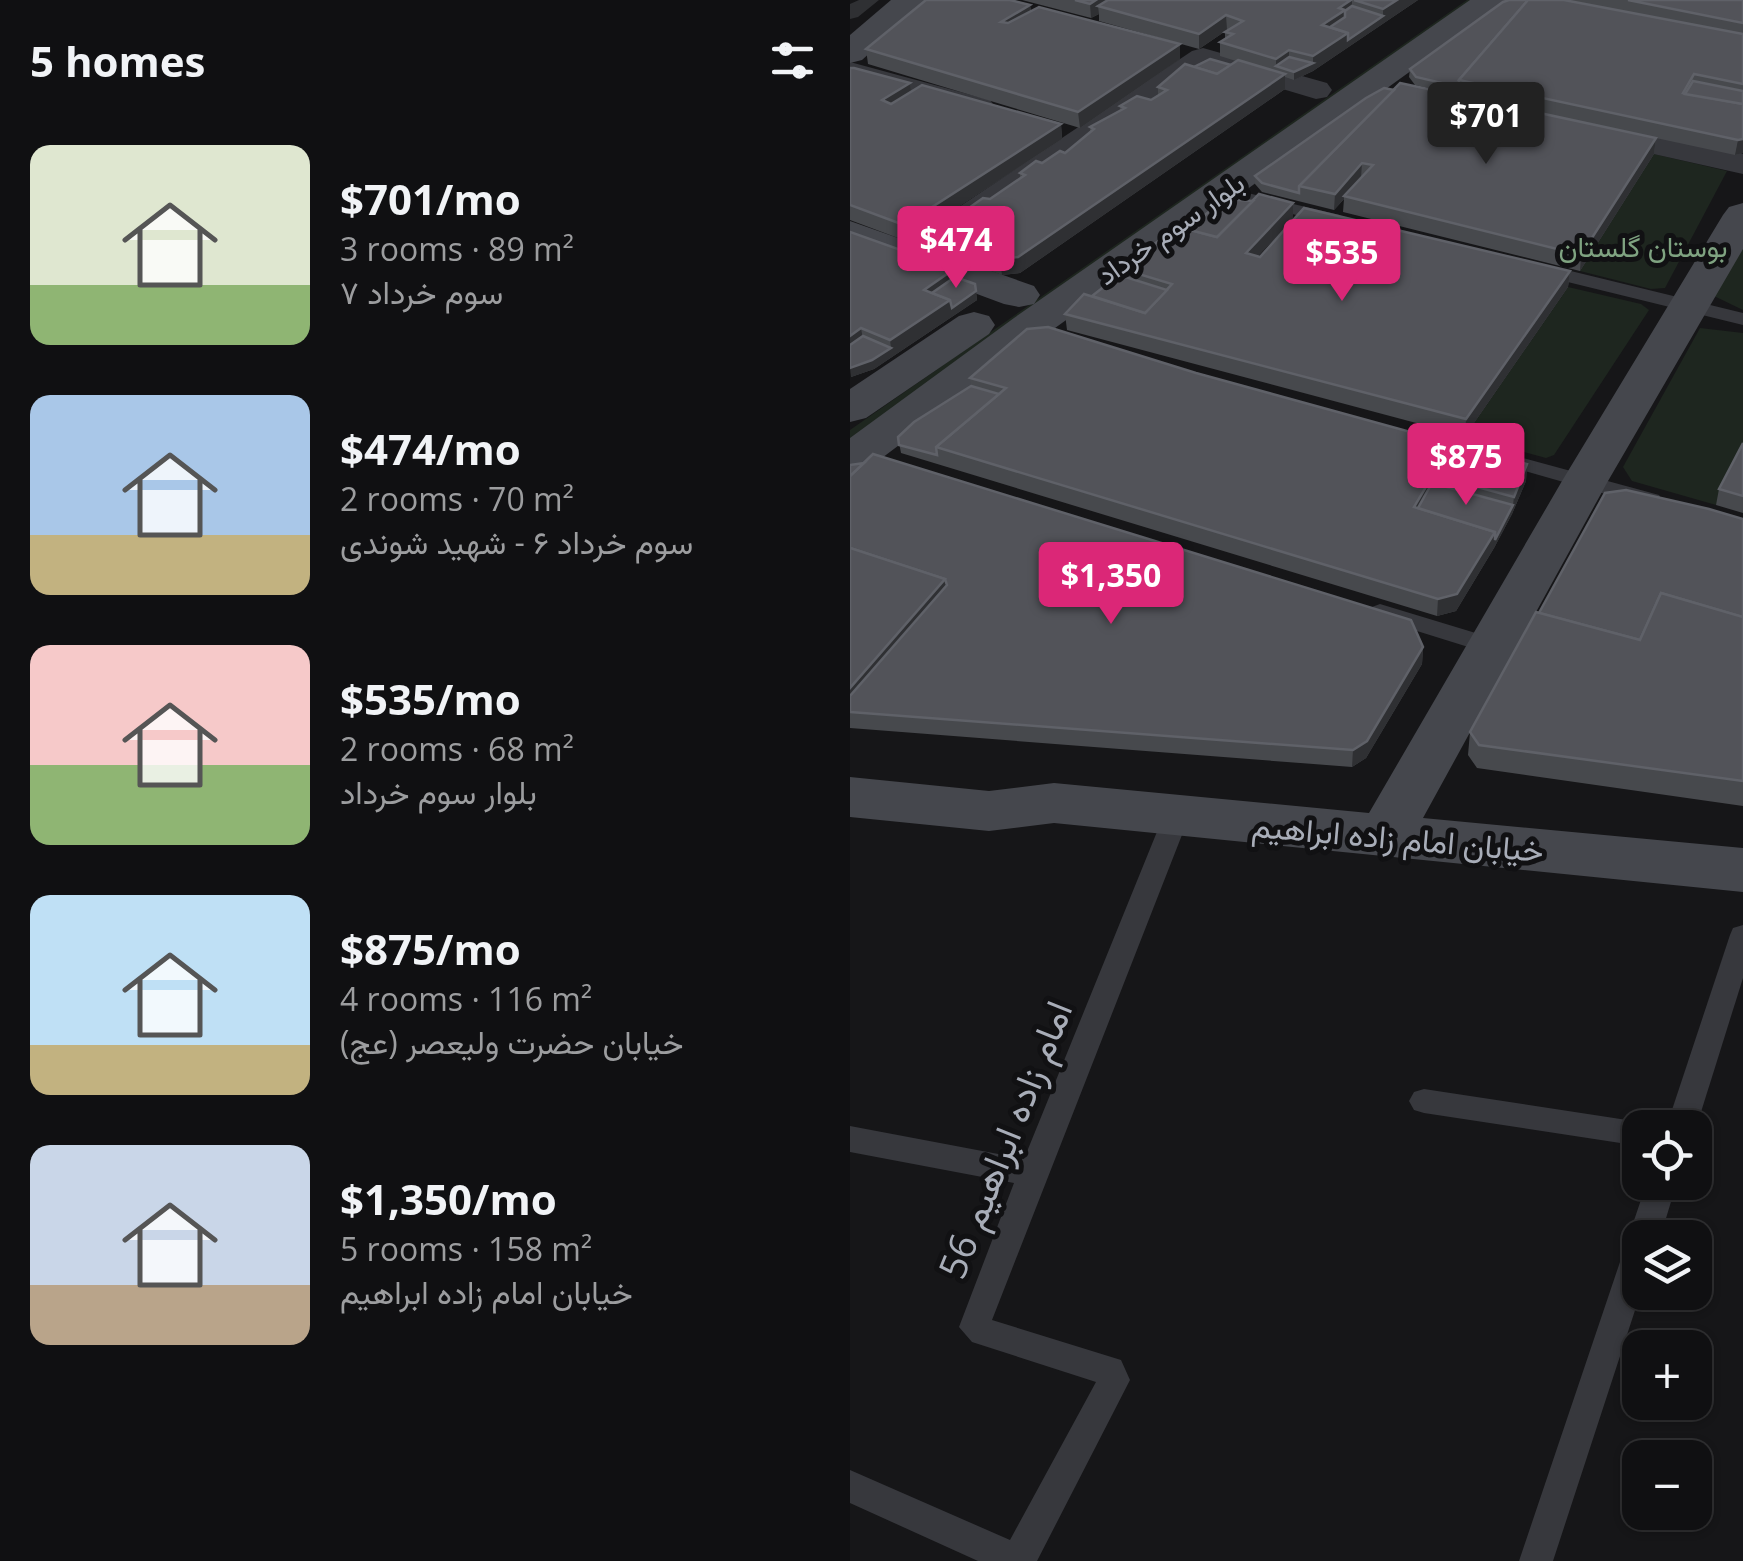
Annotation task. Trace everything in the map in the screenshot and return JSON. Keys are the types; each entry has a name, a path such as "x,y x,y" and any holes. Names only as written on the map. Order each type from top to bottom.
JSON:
{"main road":[{"path":"858,38 912,0"},
{"name":"بلوار سوم خرداد","path":"862,458 1316,90 1446,0"},
{"name":"بلوار سوم خرداد","path":"857,396 1032,318 1222,192 1394,87 1492,0"},
{"path":"1385,834 1743,215"},
{"path":"850,233 911,254 1032,318"},
{"name":"خیابان امام زاده ابراهیم","path":"850,763 995,778 1054,802"},
{"name":"خیابان امام زاده ابراهیم","path":"850,798 990,810 1054,802 1743,870"}],"street":[{"path":"1170,48 1210,52 1316,90"},
{"path":"911,254 1210,52"},
{"path":"850,71 1015,118"},
{"path":"890,116 929,93"},
{"path":"1567,126 1743,164"},
{"path":"1049,128 1084,138"}],"lane":[{"path":"1222,192 1300,219 1341,216"},
{"path":"1522,265 1743,319"},
{"path":"1476,452 1673,506"},
{"path":"1364,607 1494,647"},
{"name":"امام زاده ابراهیم 56","path":"1017,1561 1114,1380 1110,1371 975,1327 1032,1173 1176,817"},
{"path":"1686,1110 1743,935"},
{"path":"1424,1101 1622,1131"},
{"path":"850,1138 1032,1173"},
{"path":"1536,1561 1622,1303"},
{"path":"850,1486 1017,1561"}],"green space":[{"path":"1467,0 1485,0 850,449 850,430"},
{"name":"بوستان گلستان","path":"1654,154 1727,171 1665,288 1651,289 1580,271"},
{"name":"بوستان گلستان","path":"1743,248 1743,310 1714,296"},
{"name":"بوستان گلستان","path":"1568,287 1641,304 1649,310 1554,455 1546,458 1465,436"},
{"name":"بوستان گلستان","path":"1700,328 1743,333 1743,453 1716,505 1632,481 1623,467"}],"building":[{"path":"926,0 1010,0 1030,5 1001,22 1008,23 1039,7 1180,44 1078,112 866,49"},
{"path":"1108,0 1351,0 1339,8 1345,10 1322,25 1348,33 1313,56 1289,50 1276,59 1220,42 1233,34 1225,32 1243,21 1226,15 1199,34 1098,6"},
{"path":"1354,0 1397,0 1383,9"},
{"path":"1509,0 1528,0 1459,80 1459,87 1416,77 1410,69"},
{"path":"1528,0 1564,0 1743,34 1743,84 1694,74 1683,93 1743,104 1743,139 1459,80"},
{"path":"1628,0 1743,0 1743,23"},
{"path":"1352,6 1383,16 1348,40 1348,33 1330,27 1345,17 1345,11"},
{"path":"1289,57 1313,63 1294,72 1276,66"},
{"path":"1210,59 1231,65 1217,74 1194,67"},
{"path":"1238,60 1285,74 1018,257 1000,259 932,234 983,198 990,199 1025,175 1020,173 1036,161 1042,163 1060,151 1065,153 1094,129 1090,127 1125,108 1120,106 1137,96 1151,100 1167,90 1158,87 1185,64 1217,74"},
{"path":"850,68 910,83 882,100 891,104 922,85 1061,124 904,225 850,205"},
{"path":"1693,81 1743,91 1743,104 1685,94"},
{"path":"1400,83 1656,138 1581,255 1344,196 1373,165 1362,163 1335,194 1299,186"},
{"path":"1384,88 1394,90 1299,186 1299,193 1262,183 1255,176 1366,98"},
{"path":"1259,194 1293,203 1246,253 1260,257 1304,208 1570,271 1466,419 1065,314 1084,294 1145,313 1172,284 1119,268 1179,227 1217,237"},
{"path":"1226,199 1253,201 1217,237 1186,229"},
{"path":"850,232 954,269 924,290 950,300 890,340 861,328 850,336"},
{"path":"1119,275 1167,290 1145,313 1092,296"},
{"path":"955,277 975,284 976,291 952,308 950,300 932,293"},
{"path":"1048,327 1196,373 1527,464 1514,497 1433,475 1414,507 1495,532 1457,594 1438,599 936,447 1006,388 970,378 1027,329"},
{"path":"863,336 891,348 850,368 850,345"},
{"path":"971,386 999,394 936,447 937,455 899,445 898,437 914,422"},
{"path":"1743,443 1743,496 1719,489"},
{"path":"873,454 1411,620 1423,647 1367,741 1353,750 850,712 850,696 947,585 945,579 850,548 850,476"},
{"path":"864,463 850,476 850,465"},
{"path":"1432,483 1513,505 1495,540 1495,532 1418,508"},
{"path":"1626,490 1743,519 1743,617 1661,593 1640,640 1539,613 1605,493"},
{"path":"850,548 945,579 850,688"},
{"path":"1661,593 1743,617 1743,781 1479,745 1470,732 1536,612 1640,640"}]}
